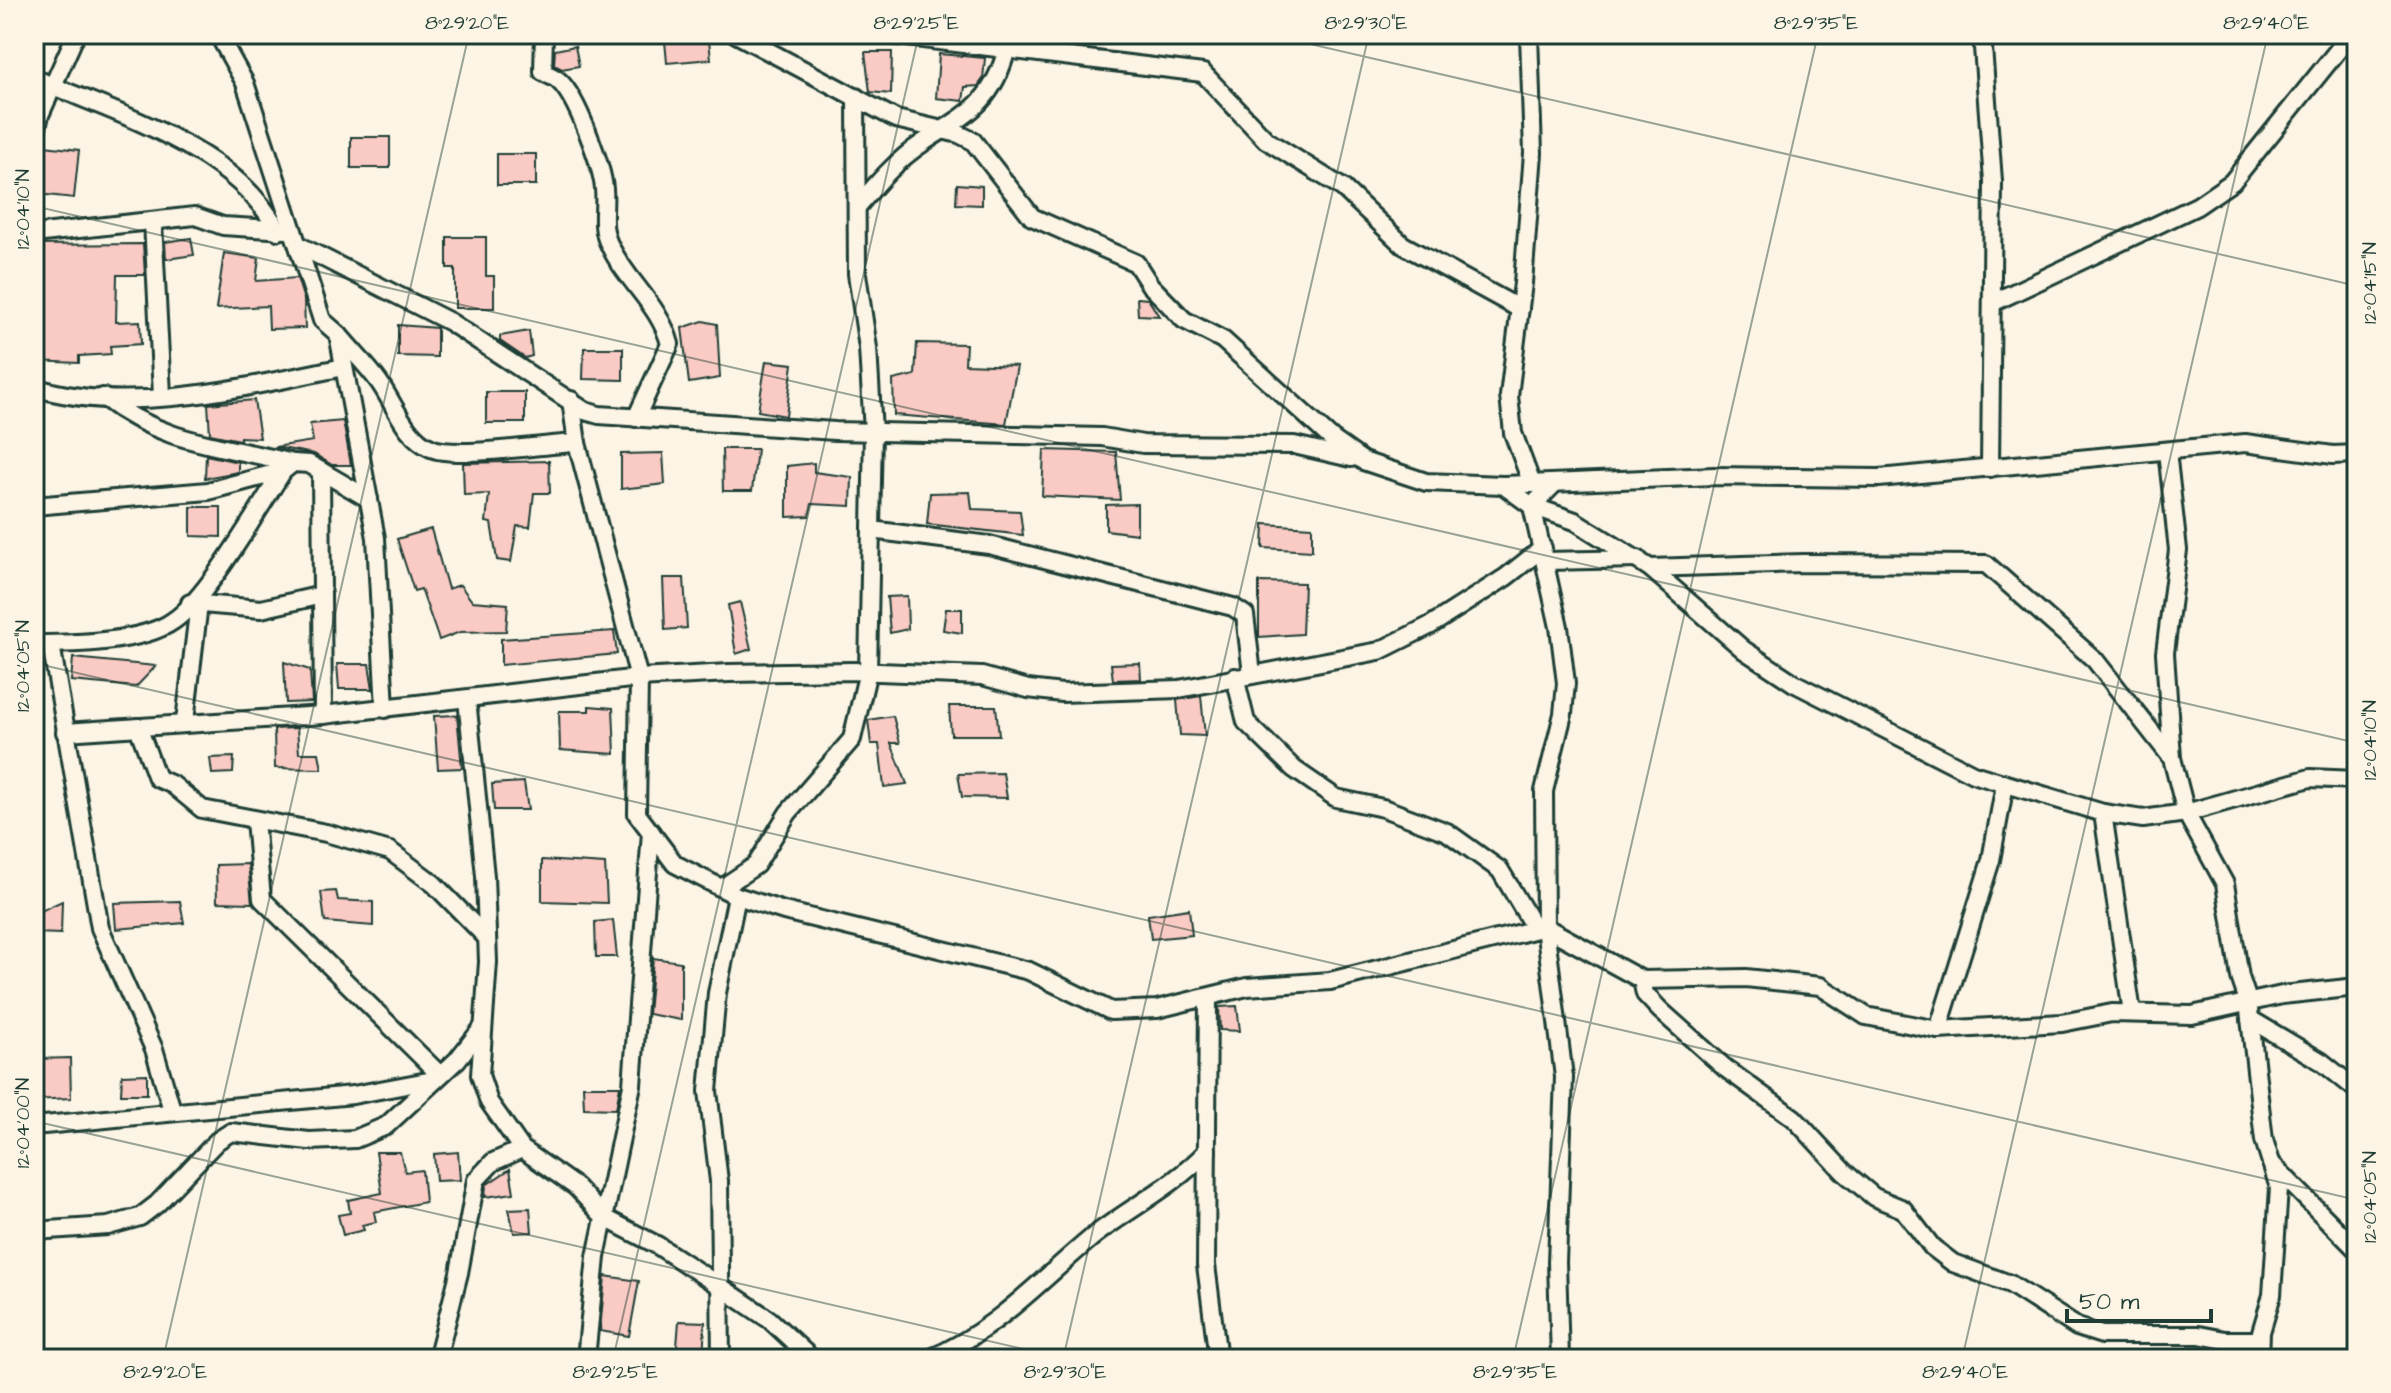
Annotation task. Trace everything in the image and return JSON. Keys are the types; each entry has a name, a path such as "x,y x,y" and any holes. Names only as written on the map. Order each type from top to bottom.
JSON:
{"street":[{"path":"34,141 40,115 76,34"},
{"path":"218,34 245,83 290,235 322,320 379,382 419,441 441,452 577,443"},
{"path":"544,34 543,72 559,81 599,166 604,191 603,229 609,244 636,290 653,307 670,344 636,418"},
{"path":"736,34 896,119 973,141 1032,217 1136,263 1150,285 1184,320 1223,340 1322,430 1363,461"},
{"path":"882,34 986,40 1007,49 1203,73 1266,140 1343,188 1403,245 1520,309"},
{"path":"1529,34 1533,153 1510,415 1519,452 1532,484"},
{"path":"1982,34 1992,138 1990,468"},
{"path":"1992,303 2197,206 2232,182 2351,34"},
{"path":"858,206 897,163 987,98 1000,75 1007,49"},
{"path":"34,78 153,127 246,185 290,235 450,322 599,415 873,432 1102,437 1143,444 1257,443 1311,448 1426,482 1503,485 1714,476 1879,478 2245,443 2333,455 2357,454"},
{"path":"722,888 756,865 781,822 852,739 868,671 873,432 868,348 857,274 856,97"},
{"path":"34,234 195,216 223,226 290,235"},
{"path":"153,222 162,395"},
{"path":"338,334 376,538 385,709"},
{"path":"34,387 58,394 103,397 162,395 233,389 344,367"},
{"path":"103,397 145,425 207,447 239,449 288,467"},
{"path":"571,400 577,443 639,678 637,814 675,864 737,896 888,939 1029,971 1111,1011 1135,1012 1247,987 1330,981 1540,928"},
{"path":"2167,451 2178,550 2165,653 2172,758 2186,813 2225,884 2240,977 2248,1001 2269,1161 2279,1188 2272,1295 2260,1340 2260,1359"},
{"path":"34,506 208,491 288,467 309,464 369,499"},
{"path":"172,1110 154,1049 100,928 65,732 42,644 77,644 155,631 175,621 195,604 288,467"},
{"path":"321,471 323,715"},
{"path":"1532,506 1555,483"},
{"path":"1503,485 1532,506 1575,521 1644,564 1744,650 1794,683 1951,764 2005,784 2103,813 2143,819 2186,813 2310,778 2357,780"},
{"path":"1532,506 1544,555 1566,683 1563,714 1544,791 1540,928 1564,1077 1557,1262 1560,1359"},
{"path":"871,530 989,545 1233,607 1245,615 1252,674"},
{"path":"65,732 185,721 323,715 639,678 868,671 982,676 1028,689 1062,693 1150,692 1379,651 1404,641 1544,555 1644,564 1986,564 2042,609 2095,660 2172,758"},
{"path":"195,604 261,609 322,595"},
{"path":"185,721 195,604"},
{"path":"1235,677 1246,722 1294,769 1336,798 1427,821 1457,838 1500,870 1540,928 1642,980 1746,978 1820,986 1866,1016 1938,1030 1996,1030 2132,1013 2192,1015 2248,1001 2357,987"},
{"path":"467,699 485,876 487,938 480,1060 483,1088 522,1149 576,1187 605,1218 657,1245 770,1320 812,1359"},
{"path":"138,727 157,778 173,785 202,809 390,851 434,884 487,938"},
{"path":"1938,1030 1986,876 2005,784"},
{"path":"2103,813 2132,1013"},
{"path":"255,820 262,899 437,1077"},
{"path":"586,1359 594,1266 632,1085 651,832"},
{"path":"721,1359 719,1181 708,1091 717,993 737,896"},
{"path":"1642,980 1645,994 1660,1010 1725,1068 1794,1118 1844,1172 1874,1197 1903,1209 1932,1247 1953,1263 2010,1284 2077,1327 2102,1335 2199,1335 2225,1340 2260,1340"},
{"path":"1208,997 1206,1265 1218,1359"},
{"path":"2250,1019 2322,1062 2357,1090"},
{"path":"34,1231 108,1226 140,1217 157,1204 217,1141 231,1132 309,1141 355,1139 386,1126 437,1077 484,1025"},
{"path":"34,1126 172,1110 353,1095 437,1077"},
{"path":"437,1359 459,1273 476,1180 493,1162 522,1149"},
{"path":"929,1359 961,1345 1006,1313 1093,1237 1176,1182 1207,1151"},
{"path":"2269,1161 2303,1191 2357,1250"}],"building":[{"path":"709,40 711,59 667,63 665,41"},
{"path":"575,46 579,66 562,69 554,65 555,50"},
{"path":"865,52 892,52 891,94 870,92"},
{"path":"939,54 985,58 983,79 978,86 965,87 963,101 936,98"},
{"path":"351,137 390,137 390,168 351,168"},
{"path":"44,146 79,150 74,198 38,194"},
{"path":"497,154 536,154 536,185 497,185"},
{"path":"957,184 982,186 982,205 956,204"},
{"path":"447,237 486,237 486,276 494,276 494,308 455,308 455,268 447,268"},
{"path":"191,238 194,255 166,259 165,242"},
{"path":"143,244 145,275 117,275 116,322 140,321 141,344 110,346 111,354 79,356 79,363 34,361 34,245"},
{"path":"224,253 259,258 256,281 297,278 304,300 305,328 269,329 268,306 216,309"},
{"path":"1137,298 1148,299 1159,316 1138,315"},
{"path":"703,321 717,324 720,378 689,383 682,328"},
{"path":"398,325 437,328 437,357 398,356"},
{"path":"529,331 532,356 525,358 500,341 500,336"},
{"path":"917,343 966,344 965,364 1017,366 1006,424 894,415 893,380 915,375"},
{"path":"584,348 623,348 623,380 583,379"},
{"path":"766,361 793,364 786,416 758,411"},
{"path":"486,392 525,392 525,423 486,423"},
{"path":"254,400 260,438 240,437 240,440 210,434 208,404"},
{"path":"343,421 351,465 332,465 314,454 275,447 313,441 310,424"},
{"path":"722,449 757,449 752,491 723,491"},
{"path":"1044,450 1116,452 1120,500 1042,496"},
{"path":"663,453 665,484 621,489 621,454"},
{"path":"206,455 238,462 238,472 205,478"},
{"path":"549,461 550,493 534,493 530,527 517,526 511,562 497,560 491,523 486,522 489,494 464,495 463,463"},
{"path":"814,463 814,472 852,477 851,506 812,504 809,516 787,517 787,466"},
{"path":"970,492 972,509 1020,511 1023,535 927,524 930,493"},
{"path":"1137,504 1137,534 1106,530 1106,505"},
{"path":"191,507 221,507 221,537 191,536"},
{"path":"1264,524 1312,527 1312,551 1263,548"},
{"path":"431,529 448,589 460,585 472,601 508,604 506,631 460,632 439,640 421,589 414,591 397,539"},
{"path":"663,578 684,578 687,628 665,630"},
{"path":"1259,582 1304,583 1302,634 1259,637"},
{"path":"907,596 908,629 890,633 887,597"},
{"path":"740,602 751,649 736,654 728,605"},
{"path":"946,609 962,609 962,633 943,630"},
{"path":"614,631 617,654 501,665 501,639"},
{"path":"73,658 156,666 136,687 71,681"},
{"path":"284,662 310,670 312,702 286,703"},
{"path":"1140,663 1141,679 1113,680 1111,664"},
{"path":"337,664 369,664 373,689 339,689"},
{"path":"1201,696 1205,736 1180,735 1177,700"},
{"path":"589,706 613,708 615,754 560,750 559,711 589,711"},
{"path":"949,706 996,706 999,735 951,735"},
{"path":"457,715 462,768 438,769 434,716"},
{"path":"893,716 900,743 891,743 907,784 884,787 879,744 871,744 868,720"},
{"path":"297,728 299,753 319,753 322,769 275,768 274,729"},
{"path":"234,757 233,773 212,774 210,758"},
{"path":"1003,773 1007,798 962,797 958,774"},
{"path":"524,782 528,810 494,810 492,784"},
{"path":"542,860 605,864 607,903 542,901"},
{"path":"248,864 252,903 217,902 216,865"},
{"path":"336,891 338,900 373,902 373,926 325,922 321,892"},
{"path":"62,901 61,934 34,933 34,914"},
{"path":"180,901 184,923 116,929 114,903"},
{"path":"1189,909 1192,935 1151,939 1148,915"},
{"path":"613,920 617,957 596,957 595,922"},
{"path":"653,958 681,962 681,1020 648,1014"},
{"path":"1237,1006 1240,1031 1220,1030 1219,1007"},
{"path":"70,1058 71,1098 34,1100 34,1059"},
{"path":"147,1074 147,1094 121,1094 122,1075"},
{"path":"583,1086 620,1086 616,1109 584,1108"},
{"path":"376,1152 400,1152 405,1172 422,1170 425,1202 374,1212 376,1222 362,1225 364,1230 343,1235 338,1215 350,1213 348,1200 382,1193"},
{"path":"458,1152 460,1180 436,1181 434,1154"},
{"path":"510,1169 514,1193 485,1197 486,1185"},
{"path":"530,1208 532,1232 514,1233 509,1209"},
{"path":"605,1276 639,1281 629,1336 600,1331"},
{"path":"679,1321 705,1322 703,1359 676,1359"}]}
